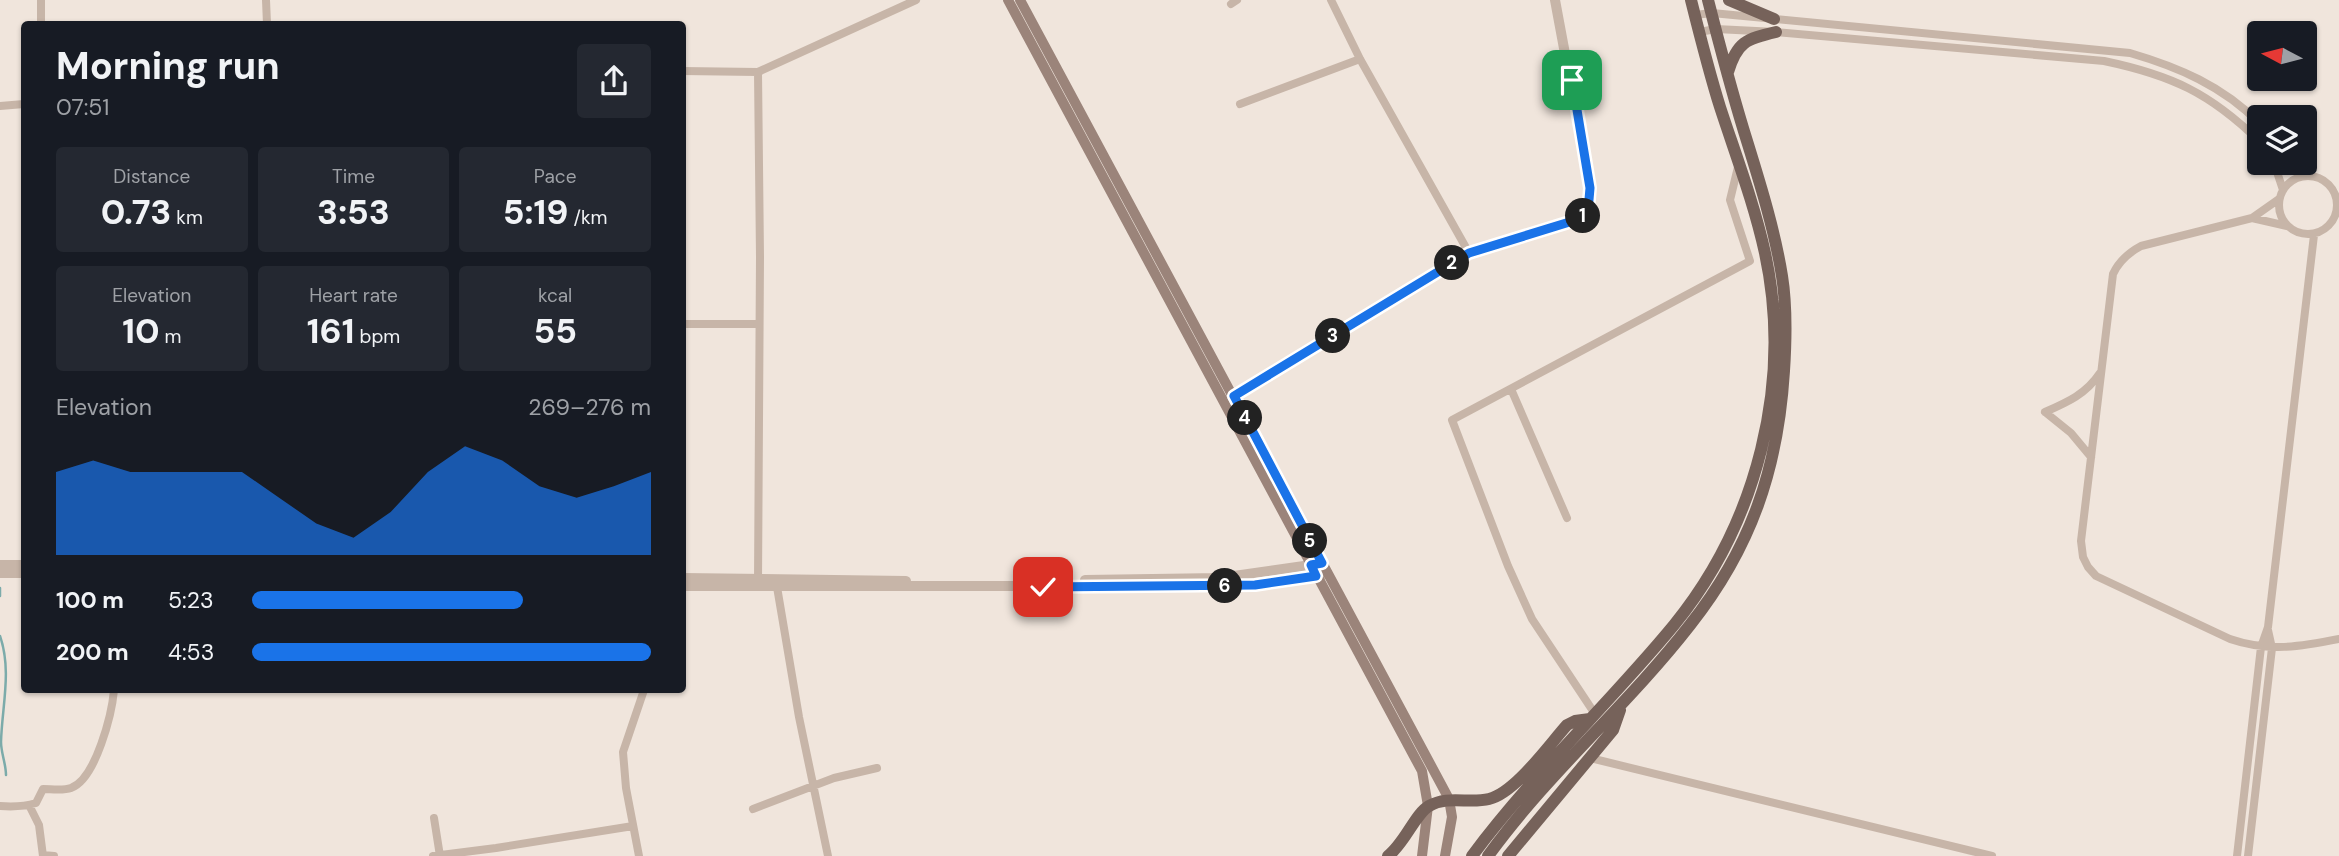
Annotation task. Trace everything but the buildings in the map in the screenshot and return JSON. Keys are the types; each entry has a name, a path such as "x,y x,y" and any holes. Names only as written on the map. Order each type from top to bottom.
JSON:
{"main road":[{"path":"1008,0 1319,569 1449,799 1452,817 1445,856"},
{"path":"1020,0 1086,127 1234,396 1422,771 1428,806 1422,856"},
{"path":"1482,853 1592,716 1674,625 1717,566 1746,501 1762,448 1771,390 1773,354 1773,309 1765,254 1740,163 1719,105 1691,0"},
{"path":"1482,853 1622,705 1691,625 1728,570 1752,523 1770,472 1782,411 1786,339 1783,278 1767,207 1708,0"},
{"path":"1729,0 1775,26"},
{"path":"1727,73 1733,55 1742,43 1775,26"},
{"path":"1508,856 1516,850 1613,730 1622,705"},
{"path":"1388,856 1399,848 1428,806 1449,799 1481,800 1501,794 1567,725 1592,716"}],"street":[{"path":"41,0 41,21"},
{"path":"266,0 267,21"},
{"path":"686,71 758,72 916,0"},
{"path":"1331,0 1360,59 1469,253"},
{"path":"1234,396 1469,253 1576,220 1588,211 1590,188 1555,0"},
{"path":"1695,15 1712,13 1775,26 2129,66 2178,82 2214,101 2247,129"},
{"path":"1699,32 1775,26 2130,53 2183,71 2216,88 2247,110"},
{"path":"1240,104 1360,59"},
{"path":"757,582 758,72"},
{"path":"0,106 21,104"},
{"path":"1592,716 1532,619 1508,566 1452,420 1750,261 1730,200 1740,163"},
{"path":"2278,175 2283,190"},
{"path":"2252,218 2287,226 2304,235 2314,235 2327,228 2336,216 2338,201 2332,188 2317,177 2304,176 2289,182 2279,199 2278,209 2287,226"},
{"path":"2279,199 2252,218 2141,247 2130,252 2117,265 2113,275 2081,541 2083,557 2096,576 2230,639 2251,646 2272,648 2339,639"},
{"path":"2327,228 2339,229"},
{"path":"2237,856 2262,647 2268,627 2314,235"},
{"path":"686,324 759,324"},
{"path":"2091,457 2071,433 2045,412 2080,396 2102,371"},
{"path":"1511,389 1567,518"},
{"path":"0,565 21,565"},
{"path":"686,578 776,583 1220,586 1255,585 1319,569"},
{"path":"0,573 21,573"},
{"path":"686,586 757,582"},
{"path":"776,583 799,717 828,856"},
{"path":"2248,856 2272,648 2268,627"},
{"path":"0,806 22,807 36,803 43,789 71,788 81,780 95,760 113,693"},
{"path":"639,856 623,752 643,693"},
{"path":"1590,758 1992,856"},
{"path":"752,809 834,778 877,768"},
{"path":"29,805 39,825 43,856 54,856"},
{"path":"434,818 438,856 633,826"}],"waterway":[{"path":"0,588 0,596"},
{"path":"0,636 5,662 1,742 6,775"}],"route":[{"path":"1043,587 1255,585 1316,576 1311,565 1322,563 1234,396 1469,253 1576,220 1588,211 1590,188 1572,80"}]}
